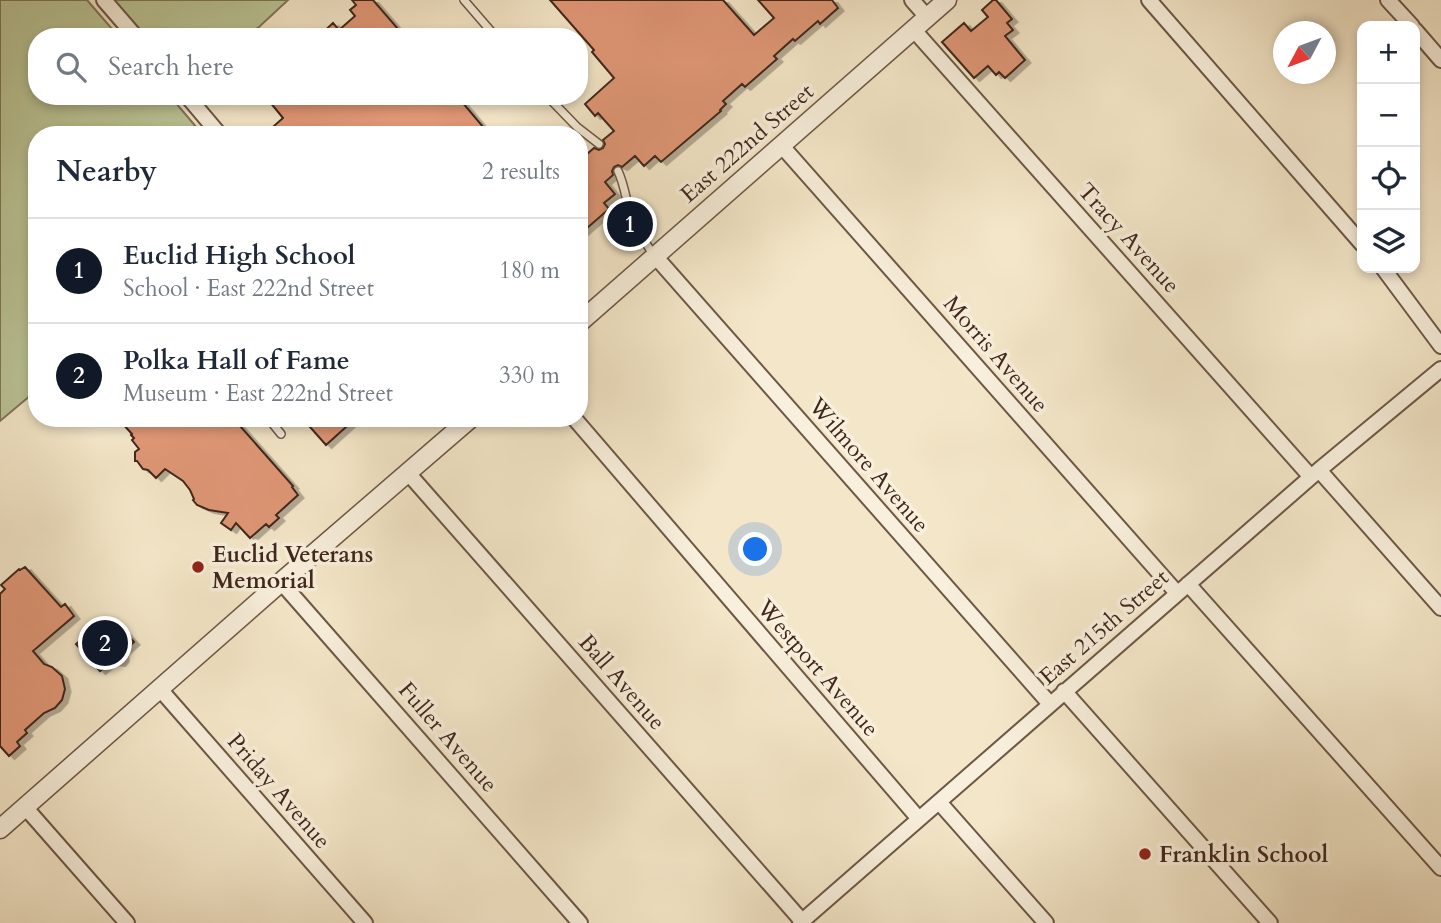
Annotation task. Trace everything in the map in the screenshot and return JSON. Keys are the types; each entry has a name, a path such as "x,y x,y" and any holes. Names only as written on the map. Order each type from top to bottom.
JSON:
{"street":[{"path":"104,0 128,28"},
{"path":"912,0 928,17"},
{"name":"East 222nd Street","path":"588,315 947,0"},
{"path":"1149,0 1357,238"},
{"path":"1388,0 1407,21"},
{"name":"Tracy Avenue","path":"914,29 1315,473 1441,608"},
{"path":"1420,36 1441,60"},
{"path":"195,105 212,126"},
{"name":"Morris Avenue","path":"781,145 1182,589 1441,868"},
{"name":"Wilmore Avenue","path":"655,256 1050,704"},
{"path":"1387,273 1441,346"},
{"name":"East 215th Street","path":"806,921 1064,691 1315,473 1441,369"},
{"path":"0,829 461,427"},
{"name":"Westport Avenue","path":"582,427 919,819"},
{"name":"Ball Avenue","path":"408,473 806,921"},
{"name":"Fuller Avenue","path":"281,582 580,923"},
{"name":"Priday Avenue","path":"159,688 365,923"},
{"path":"1064,691 1270,923"},
{"path":"939,802 1046,923"},
{"path":"25,807 127,923"}],"lane":[{"path":"464,0 488,28"},
{"path":"555,105 575,126"},
{"path":"588,136 599,144"},
{"path":"618,172 631,216 644,242 655,256"},
{"path":"275,427 281,434"}],"green space":[{"path":"0,0 87,0 111,28 28,28 28,105 178,105 195,126 28,126 28,398 0,421"},
{"path":"107,0 288,0 257,28 131,28"}],"building":[{"path":"352,0 373,0 397,28 341,28 355,16 350,10 356,5"},
{"path":"550,0 723,0 754,35 774,18 758,0 832,0 838,8 820,24 818,21 795,41 793,39 774,56 777,59 745,87 742,84 723,101 726,104 721,111 661,162 655,156 644,166 635,156 622,167 614,167 613,175 605,182 615,194 604,203 609,209 588,227 588,153 594,148 603,148 603,140 614,131 598,113 595,116 586,105 614,78 592,52 594,50 588,43 588,28 575,28"},
{"path":"996,0 1012,19 1007,23 1013,30 1005,36 1025,60 1005,78 999,72 996,75 988,66 974,78 942,42 964,23 971,31 988,17 982,10"},
{"path":"272,105 465,105 482,126 274,126 283,118"},
{"path":"126,427 241,427 298,495 276,515 279,518 269,527 266,524 250,538 236,523 231,530 221,523 228,513 197,505 183,481 165,469 156,478 143,469 135,461 135,452 139,449 132,440 132,434"},
{"path":"310,427 346,427 326,445"},
{"path":"25,567 61,607 65,604 74,616 33,651 44,664 62,676 65,689 62,700 25,730 27,733 17,742 20,746 9,756 0,746 0,594 5,589 1,585"},
{"path":"115,621 134,642 123,652 120,663 111,662 100,671 76,644 93,630 98,637"}],"place":[{"name":"Euclid High School","path":"630,224"},
{"name":"Euclid Veterans Memorial","path":"198,567"},
{"name":"Polka Hall of Fame","path":"105,643"},
{"name":"Franklin School","path":"1145,854"}]}
